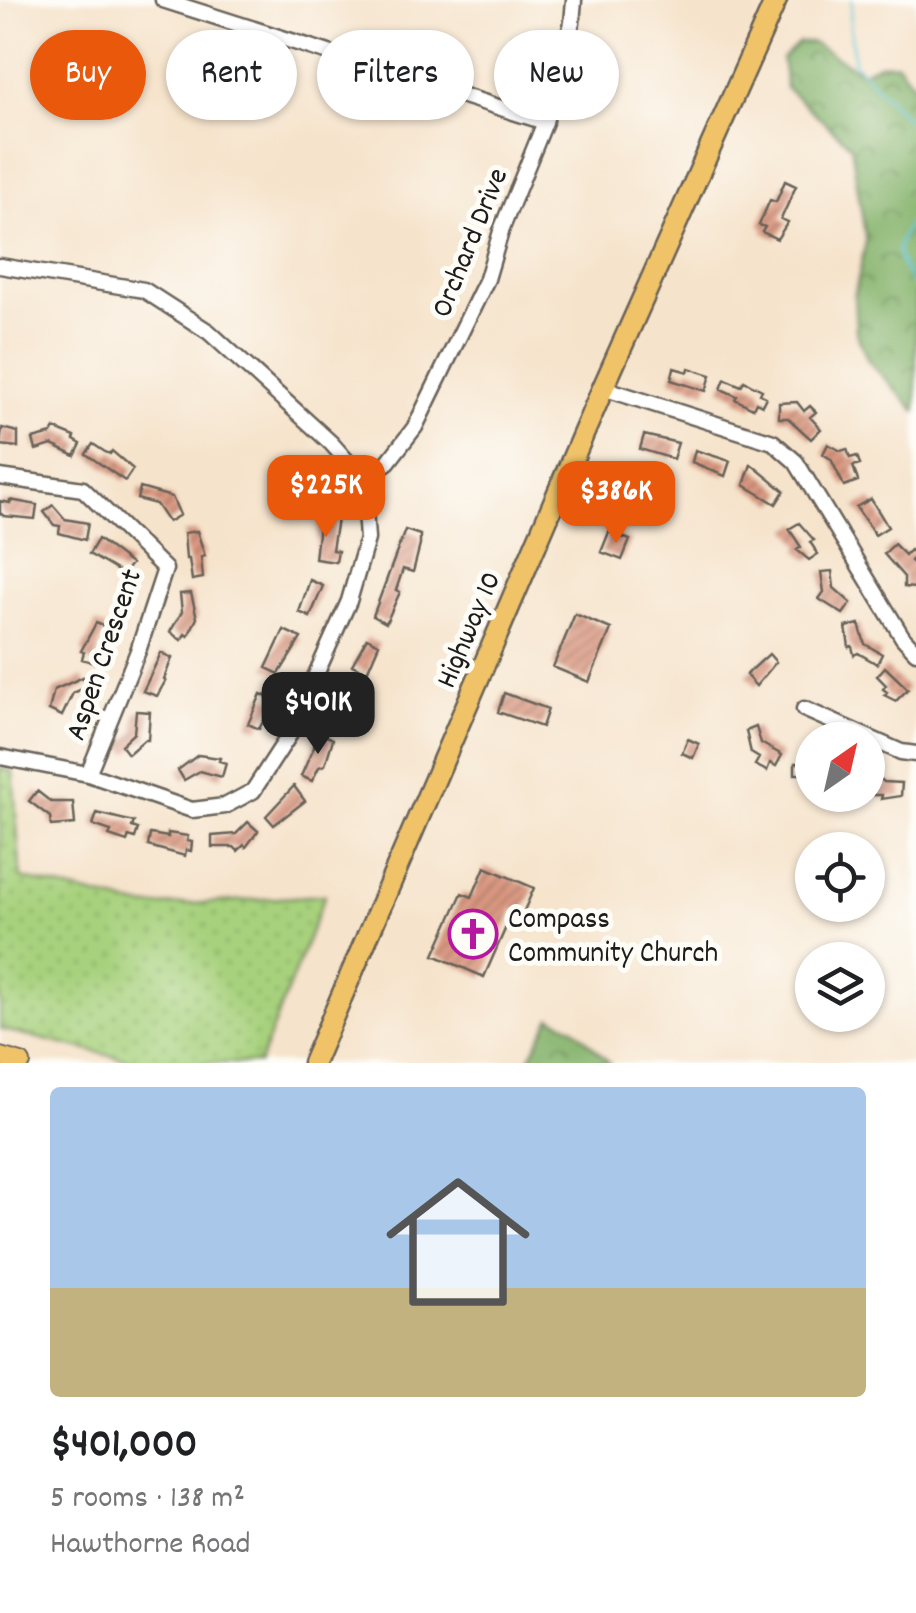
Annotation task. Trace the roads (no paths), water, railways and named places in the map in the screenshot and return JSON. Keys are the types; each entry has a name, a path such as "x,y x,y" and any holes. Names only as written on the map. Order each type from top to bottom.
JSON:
{"highway":[{"name":"Highway 10","path":"313,1063 603,388 776,0"}],"main road":[{"path":"0,1057 21,1063"}],"street":[{"path":"164,0 545,122"},
{"name":"Orchard Drive","path":"362,479 388,462 415,427 487,279 502,228 545,122 572,23 574,0"},
{"path":"0,266 144,290 210,332 332,443 362,479 367,539 349,601 288,737 253,791 226,806 192,810 88,774 0,757"},
{"path":"603,388 736,428 773,442 785,452 796,462 903,638 916,652"},
{"name":"Aspen Crescent","path":"0,477 83,489 165,569 138,651 88,774"},
{"path":"804,709 901,752 916,754"}],"waterway":[{"path":"852,0 854,63 916,128"},
{"path":"916,213 902,236 898,252 916,290"}],"place":[{"name":"Compass Community Church","path":"473,934"}]}
